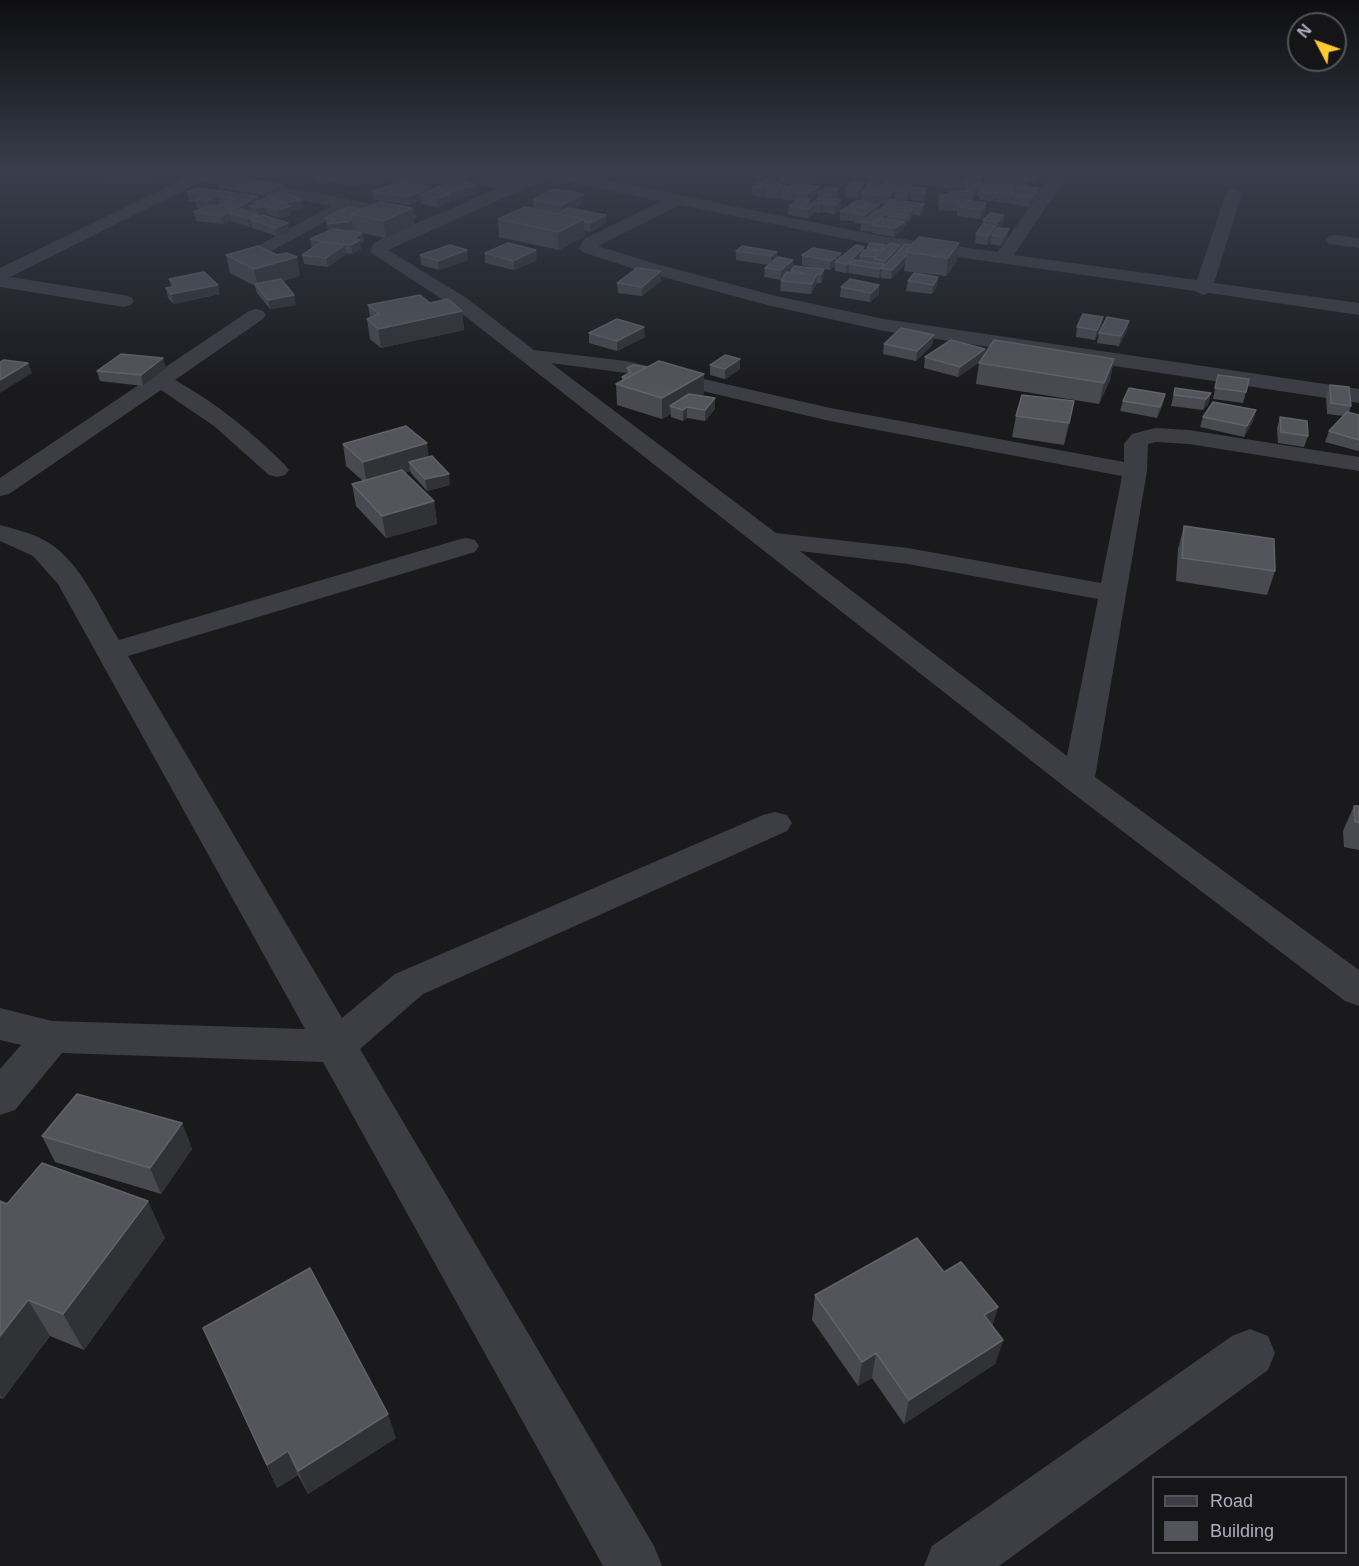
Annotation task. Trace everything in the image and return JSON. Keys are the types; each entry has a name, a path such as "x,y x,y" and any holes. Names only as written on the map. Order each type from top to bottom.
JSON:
{"street":[{"path":"0,275 55,247"},
{"path":"250,257 268,247"},
{"path":"380,247 379,252 458,301 1078,781 1359,991"},
{"path":"588,247 647,267 774,301 884,325 1359,396"},
{"path":"930,247 1203,289 1359,309"},
{"path":"1003,258 1011,247"},
{"path":"1203,289 1217,247"},
{"path":"0,281 124,301"},
{"path":"0,489 256,315"},
{"path":"528,356 610,362 788,405 1135,471"},
{"path":"161,381 195,399 247,440 277,470"},
{"path":"1078,781 1135,471 1136,444 1140,439 1155,435 1189,437 1359,464"},
{"path":"0,533 33,544 55,559 72,584 634,1566"},
{"path":"769,540 908,556 1111,593"},
{"path":"111,652 466,546"},
{"path":"0,1024 52,1037 336,1046 409,984 775,822"},
{"path":"0,1098 52,1037"},
{"path":"952,1566 1250,1353"}],"building":[{"path":"260,247 277,255 287,253 297,257 254,269 226,255"},
{"path":"314,247 342,247 326,258 302,255"},
{"path":"444,247 467,250 438,261 420,255"},
{"path":"499,247 524,247 536,250 513,261 485,253"},
{"path":"741,247 748,247 777,252 771,256 736,251"},
{"path":"853,247 864,247 847,264 835,262"},
{"path":"868,247 883,247 881,250"},
{"path":"886,247 898,247 885,261 874,259"},
{"path":"902,247 910,247 892,270 882,268"},
{"path":"910,247 956,247 948,258 906,252"},
{"path":"813,248 841,253 831,261 802,255"},
{"path":"864,250 878,251 874,257 860,256"},
{"path":"778,257 793,260 781,270 765,268"},
{"path":"854,260 884,264 880,269 849,264"},
{"path":"794,266 824,269 821,274 817,274 812,284 781,281 786,272 806,274 791,271"},
{"path":"637,268 661,271 642,287 617,283"},
{"path":"204,272 218,285 171,294 166,288 176,286 169,279"},
{"path":"914,273 938,277 933,285 908,281"},
{"path":"281,279 294,295 268,300 255,284"},
{"path":"850,279 879,285 871,293 841,287"},
{"path":"420,295 430,303 448,299 462,311 378,329 367,319 379,314 368,305"},
{"path":"1083,314 1103,317 1097,330 1077,327"},
{"path":"1107,317 1129,321 1121,336 1099,333"},
{"path":"617,319 644,327 617,341 589,333"},
{"path":"901,328 934,335 917,351 884,344"},
{"path":"951,340 985,349 960,367 925,357"},
{"path":"994,340 1114,359 1104,383 979,363"},
{"path":"121,354 163,358 141,375 97,371"},
{"path":"725,355 740,359 725,369 710,365"},
{"path":"4,360 28,363 0,380 0,362"},
{"path":"659,361 704,374 662,398 616,384"},
{"path":"633,365 647,367 627,378 622,377 631,372 627,368"},
{"path":"1218,375 1249,379 1246,392 1215,388"},
{"path":"1330,385 1349,387 1351,406 1331,403"},
{"path":"1129,388 1165,394 1160,407 1123,401"},
{"path":"1175,388 1211,393 1206,399 1174,395"},
{"path":"689,394 715,398 705,410 687,407 683,410 670,406"},
{"path":"1022,395 1074,401 1069,423 1016,416"},
{"path":"1213,402 1256,410 1247,426 1203,417"},
{"path":"1347,412 1359,415 1359,440 1329,431"},
{"path":"1280,417 1307,421 1308,436 1281,432"},
{"path":"406,426 427,443 363,462 343,444"},
{"path":"432,456 449,474 425,479 409,462"},
{"path":"402,470 434,501 382,516 352,484"},
{"path":"1184,526 1274,539 1275,571 1182,558"},
{"path":"1354,806 1359,806 1359,822 1355,822"},
{"path":"77,1094 182,1123 150,1168 42,1136"},
{"path":"42,1163 148,1201 63,1314 28,1300 0,1336 0,1201 7,1204"},
{"path":"917,1238 944,1272 961,1262 998,1307 984,1315 1003,1340 909,1400 876,1353 862,1362 815,1295"},
{"path":"310,1268 388,1414 298,1471 288,1451 267,1465 203,1328"}]}
